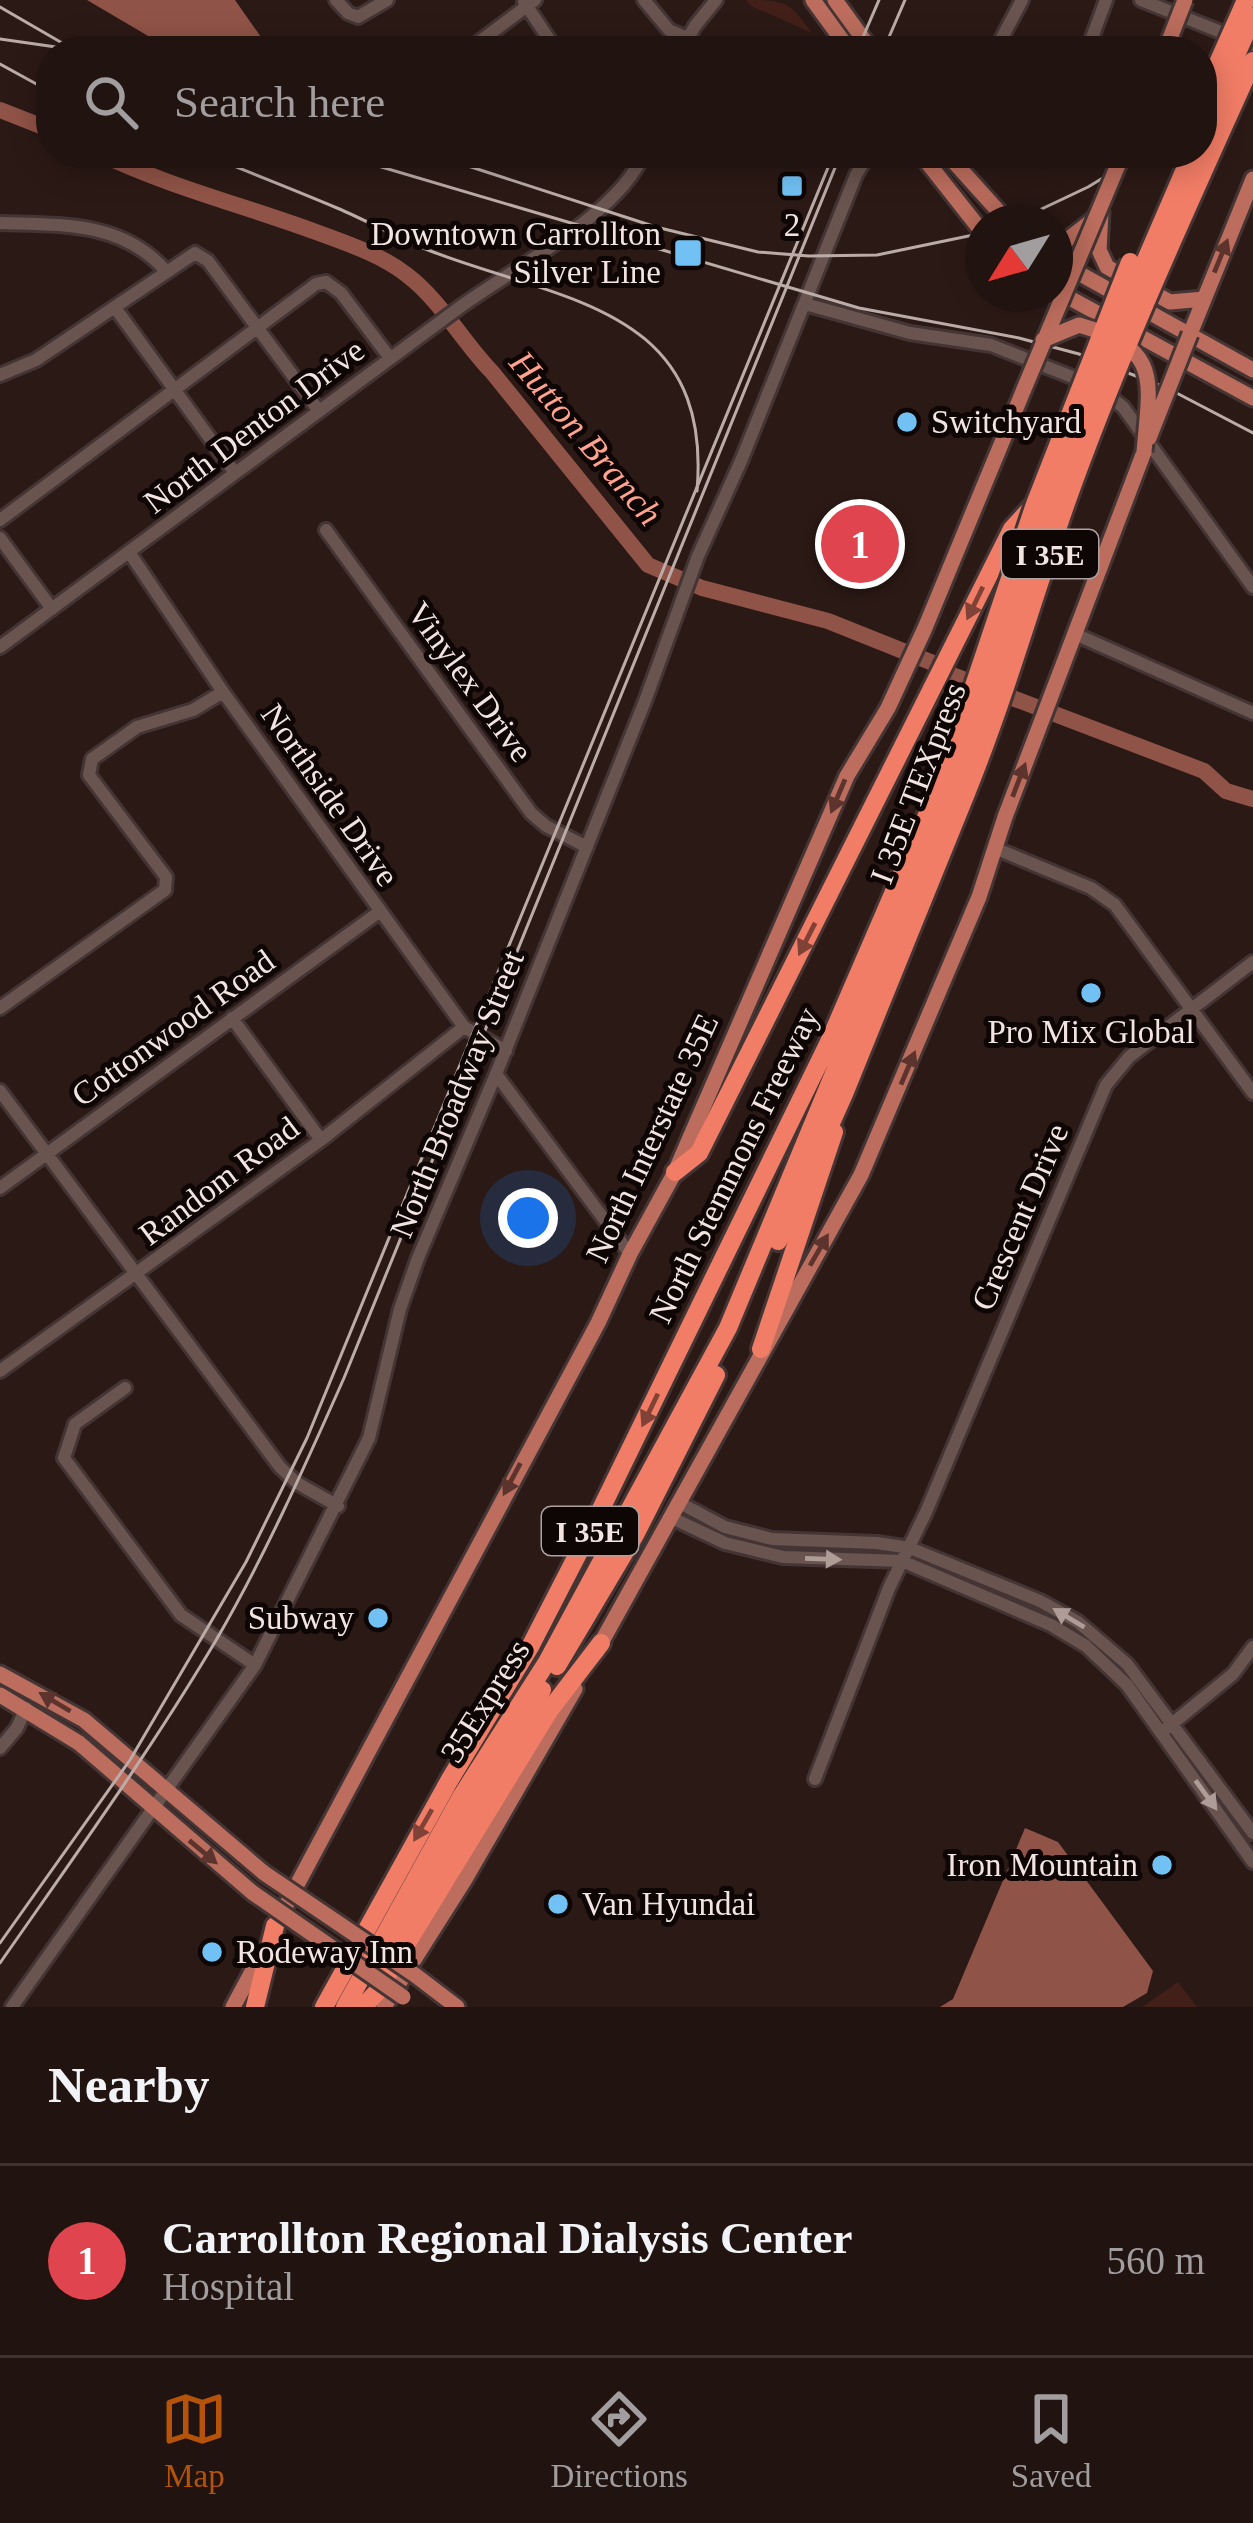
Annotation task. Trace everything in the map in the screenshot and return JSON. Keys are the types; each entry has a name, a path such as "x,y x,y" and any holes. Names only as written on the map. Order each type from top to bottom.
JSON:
{"highway":[{"path":"1217,65 1246,0"},
{"path":"1217,97 1253,17"},
{"name":"North Stemmons Freeway","path":"1217,141 1253,61"},
{"name":"North Stemmons Freeway","path":"360,2007 427,1882 635,1535 741,1325 844,1094 955,784 1035,504 1110,308 1171,168"},
{"name":"I 35E TEXpress","path":"676,1425 728,1328 955,784 1104,357 1186,168"},
{"name":"North Stemmons Freeway","path":"324,2007 404,1858 531,1646 955,784 1001,707 1064,508 1137,318 1205,168"},
{"path":"675,1172 699,1153 1012,529 1035,504"},
{"path":"761,1349 827,1160 844,1094"},
{"name":"35Express","path":"345,2007 461,1797 547,1662 676,1425"},
{"path":"360,2007 377,1992 549,1711 601,1643"},
{"path":"255,2007 275,1926"}],"main road":[{"path":"813,0 854,36"},
{"path":"835,0 846,36"},
{"path":"1172,36 1186,3"},
{"path":"931,168 965,212"},
{"path":"958,168 990,204"},
{"name":"North Interstate 35E","path":"1073,271 1118,168"},
{"path":"384,2007 464,1881 601,1643 861,1175 997,849 1144,452 1253,179"},
{"path":"1073,235 1099,213"},
{"path":"1099,213 1099,250 1107,267 1170,302 1204,298"},
{"path":"1073,271 1253,370"},
{"path":"1073,300 1253,398"},
{"name":"North Interstate 35E","path":"233,2007 675,1172 847,776 895,694 926,628 1052,312"},
{"path":"1043,340 1082,325 1141,358 1148,376 1144,452"},
{"path":"0,1674 84,1720 264,1873 457,2007"},
{"path":"0,1695 79,1743 253,1893 410,2002"}],"street":[{"path":"336,0 358,17 388,0"},
{"path":"644,0 675,36"},
{"path":"690,36 716,0"},
{"path":"1003,36 1022,0"},
{"path":"1093,36 1106,0"},
{"path":"1142,0 1253,45"},
{"path":"486,36 528,2 548,36"},
{"name":"North Denton Drive","path":"0,647 465,303 591,217 635,168"},
{"name":"North Broadway Street","path":"12,2007 255,1665 338,1506 371,1434 411,1275 506,1051 698,556 863,168"},
{"path":"0,223 98,229 139,247 165,270"},
{"path":"0,375 36,360 195,253 208,261 319,412"},
{"path":"0,520 316,284 326,282 341,292 391,358"},
{"path":"805,304 910,333 991,345 1107,393 1123,407 1253,587"},
{"path":"116,309 236,473"},
{"name":"Vinylex Drive","path":"326,530 531,813 587,847"},
{"path":"0,538 52,609"},
{"name":"Northside Drive","path":"129,552 223,692 464,1027 506,1051"},
{"path":"1076,634 1253,713"},
{"path":"0,1008 165,890 166,877 89,775 92,759 137,727 194,710 223,692"},
{"path":"997,849 1106,897 1253,1093"},
{"name":"Cottonwood Road","path":"0,1188 379,912"},
{"name":"Crescent Drive","path":"815,1779 1106,1085 1129,1058 1253,962"},
{"path":"232,1018 321,1140"},
{"name":"Random Road","path":"0,1371 321,1140 464,1027"},
{"path":"496,1074 630,1253"},
{"path":"0,1090 280,1467 297,1483 338,1506"},
{"path":"125,1388 76,1424 64,1458 181,1615 255,1665"},
{"path":"676,1510 725,1544 783,1557 906,1554 1040,1601 1078,1622 1119,1656 1253,1833"},
{"path":"906,1554 1051,1625 1112,1667 1253,1862"},
{"path":"1162,1732 1233,1674 1253,1647"},
{"path":"0,1748 26,1708"}],"shaded area":[{"path":"87,0 235,0 260,36 148,36"},
{"path":"746,0 785,4 812,33 751,6"},
{"path":"1025,1828 1058,1842 1153,1971 1147,1993 1123,2007 940,2007 953,1999"},
{"path":"1178,1982 1197,2007 1142,2007"}],"waterway":[{"name":"Hutton Branch","path":"0,110 36,124"},
{"name":"Hutton Branch","path":"133,168 351,245 407,275 441,309 648,565 702,588 828,621 938,665 947,673 1204,771 1226,791 1253,799"}],"tram line":[{"path":"863,36 879,0"},
{"path":"0,1943 130,1760 246,1562 307,1438 828,168"}],"railway":[{"path":"889,36 905,0"},
{"path":"0,7 50,36"},
{"path":"0,39 36,44"},
{"path":"0,64 36,84"},
{"path":"1217,105 1253,78"},
{"path":"238,168 428,250 574,300 617,320 653,346 680,382 695,429 697,491"},
{"path":"385,168 859,308 1079,354 1167,388 1253,433"},
{"path":"474,168 656,227 758,252 877,255 965,237"},
{"path":"0,1963 190,1683 299,1479 835,168"},
{"path":"1052,204 1119,168"}],"place":[{"name":"2","path":"792,186"},
{"name":"Downtown Carrollton Silver Line","path":"688,253"},
{"name":"Switchyard","path":"907,422"},
{"name":"Carrollton Regional Dialysis Center","path":"860,544"},
{"name":"Pro Mix Global","path":"1091,993"},
{"name":"Subway","path":"378,1618"},
{"name":"Iron Mountain","path":"1162,1865"},
{"name":"Van Hyundai","path":"558,1904"},
{"name":"Rodeway Inn","path":"212,1952"}]}
